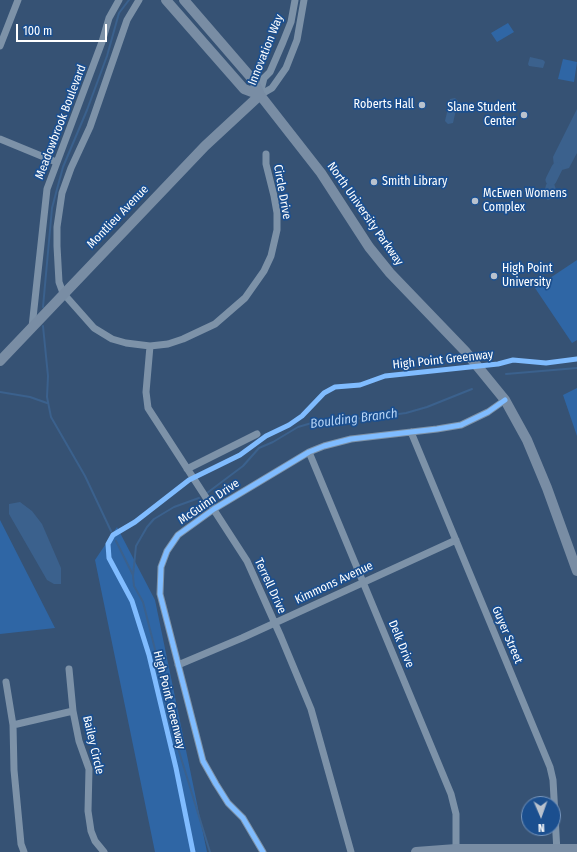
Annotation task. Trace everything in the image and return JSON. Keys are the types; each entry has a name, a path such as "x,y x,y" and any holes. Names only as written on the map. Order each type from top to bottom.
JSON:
{"main road":[{"name":"North University Parkway","path":"166,0 244,90 260,95"},
{"name":"North University Parkway","path":"184,0 254,81 260,95 321,173 369,247 390,273 465,351 505,400 528,440 577,571"},
{"name":"Montlieu Avenue","path":"0,361 63,293 205,146 260,95"},
{"path":"416,852 456,849 557,851 577,849"}],"street":[{"path":"0,46 18,0"},
{"name":"Meadowbrook Boulevard","path":"32,328 47,189 56,162 76,114 110,18 119,0"},
{"path":"63,293 59,282 57,246 57,227 62,193 71,168 90,127 127,20 139,0"},
{"name":"Innovation Way","path":"260,95 264,78 270,72 291,22 296,0"},
{"name":"Innovation Way","path":"260,95 272,88 286,68 297,40 304,0"},
{"path":"0,139 56,162"},
{"name":"Circle Drive","path":"63,293 94,328 126,343 150,346 183,339 215,324 245,298 264,271 271,256 277,230 274,196 266,164 266,154"},
{"name":"Terrell Drive","path":"150,346 146,392 148,408 247,561 275,622 311,709 351,852"},
{"name":"McGuinn Drive","path":"263,852 243,818 228,802 203,761 160,594 161,567 167,551 178,535 214,509 309,452 324,446 351,439 462,425 488,412 505,400"},
{"name":"Guyer Street","path":"411,432 550,767 553,780 557,851"},
{"path":"187,469 257,434"},
{"name":"Delk Drive","path":"309,452 451,794 456,814 456,849"},
{"name":"Kimmons Avenue","path":"178,665 456,540"},
{"name":"Bailey Circle","path":"69,669 79,742 89,769 88,811 91,832 95,841 104,852"},
{"path":"6,682 14,725 14,770 21,844 24,852"},
{"name":"Bailey Circle","path":"14,725 74,711"}],"shaded area":[{"path":"508,23 514,32 497,42 491,33"},
{"path":"530,57 543,60 545,62 543,68 529,66 528,64"},
{"path":"563,59 577,62 574,82 558,79"},
{"path":"455,98 458,101 453,123 448,124 445,121 450,99"},
{"path":"577,109 577,153 569,168 562,170 554,166 553,157"},
{"path":"549,180 553,181 557,192 555,197 548,200 543,197"},
{"path":"577,260 577,340 572,343 535,288"},
{"path":"577,388 577,436 563,395"},
{"path":"20,502 32,511 42,524 61,568 61,584 54,584 47,580 9,514 9,504"},
{"path":"0,520 55,628 0,634"},
{"path":"117,527 155,600 207,852 155,852 95,560"}],"waterway":[{"path":"43,307 52,208 63,167 87,110 107,56 119,13 129,0"},
{"path":"551,180 557,168"},
{"path":"43,326 48,376 47,397 51,417 85,476 111,531"},
{"name":"Boulding Branch","path":"506,374 577,368"},
{"name":"Boulding Branch","path":"207,493 243,466 259,448 273,442 298,427 322,420 369,418 406,413 427,407 472,389"},
{"path":"0,392 30,397 47,403"},
{"name":"Boulding Branch","path":"199,498 174,507 154,519 147,527 136,546 133,576 134,586 143,602 160,669 169,719 210,852"},
{"path":"116,541 133,575"}],"cycle path":[{"name":"High Point Greenway","path":"193,852 176,768 149,655 132,601 109,558 108,544 113,535 135,522 189,480 240,455 266,436 289,425 302,416 324,393 335,387 360,385 385,376 498,364 513,360 546,363 577,359"},
{"path":"263,852 243,818 228,803 203,761 160,594 161,567 167,551 178,535 214,509 309,452 324,446 351,439 461,425 488,412 505,400"}],"place":[{"name":"Roberts Hall","path":"422,105"},
{"name":"Slane Student Center","path":"524,115"},
{"name":"Smith Library","path":"374,182"},
{"name":"McEwen Womens Complex","path":"475,201"},
{"name":"High Point University","path":"494,276"}]}
